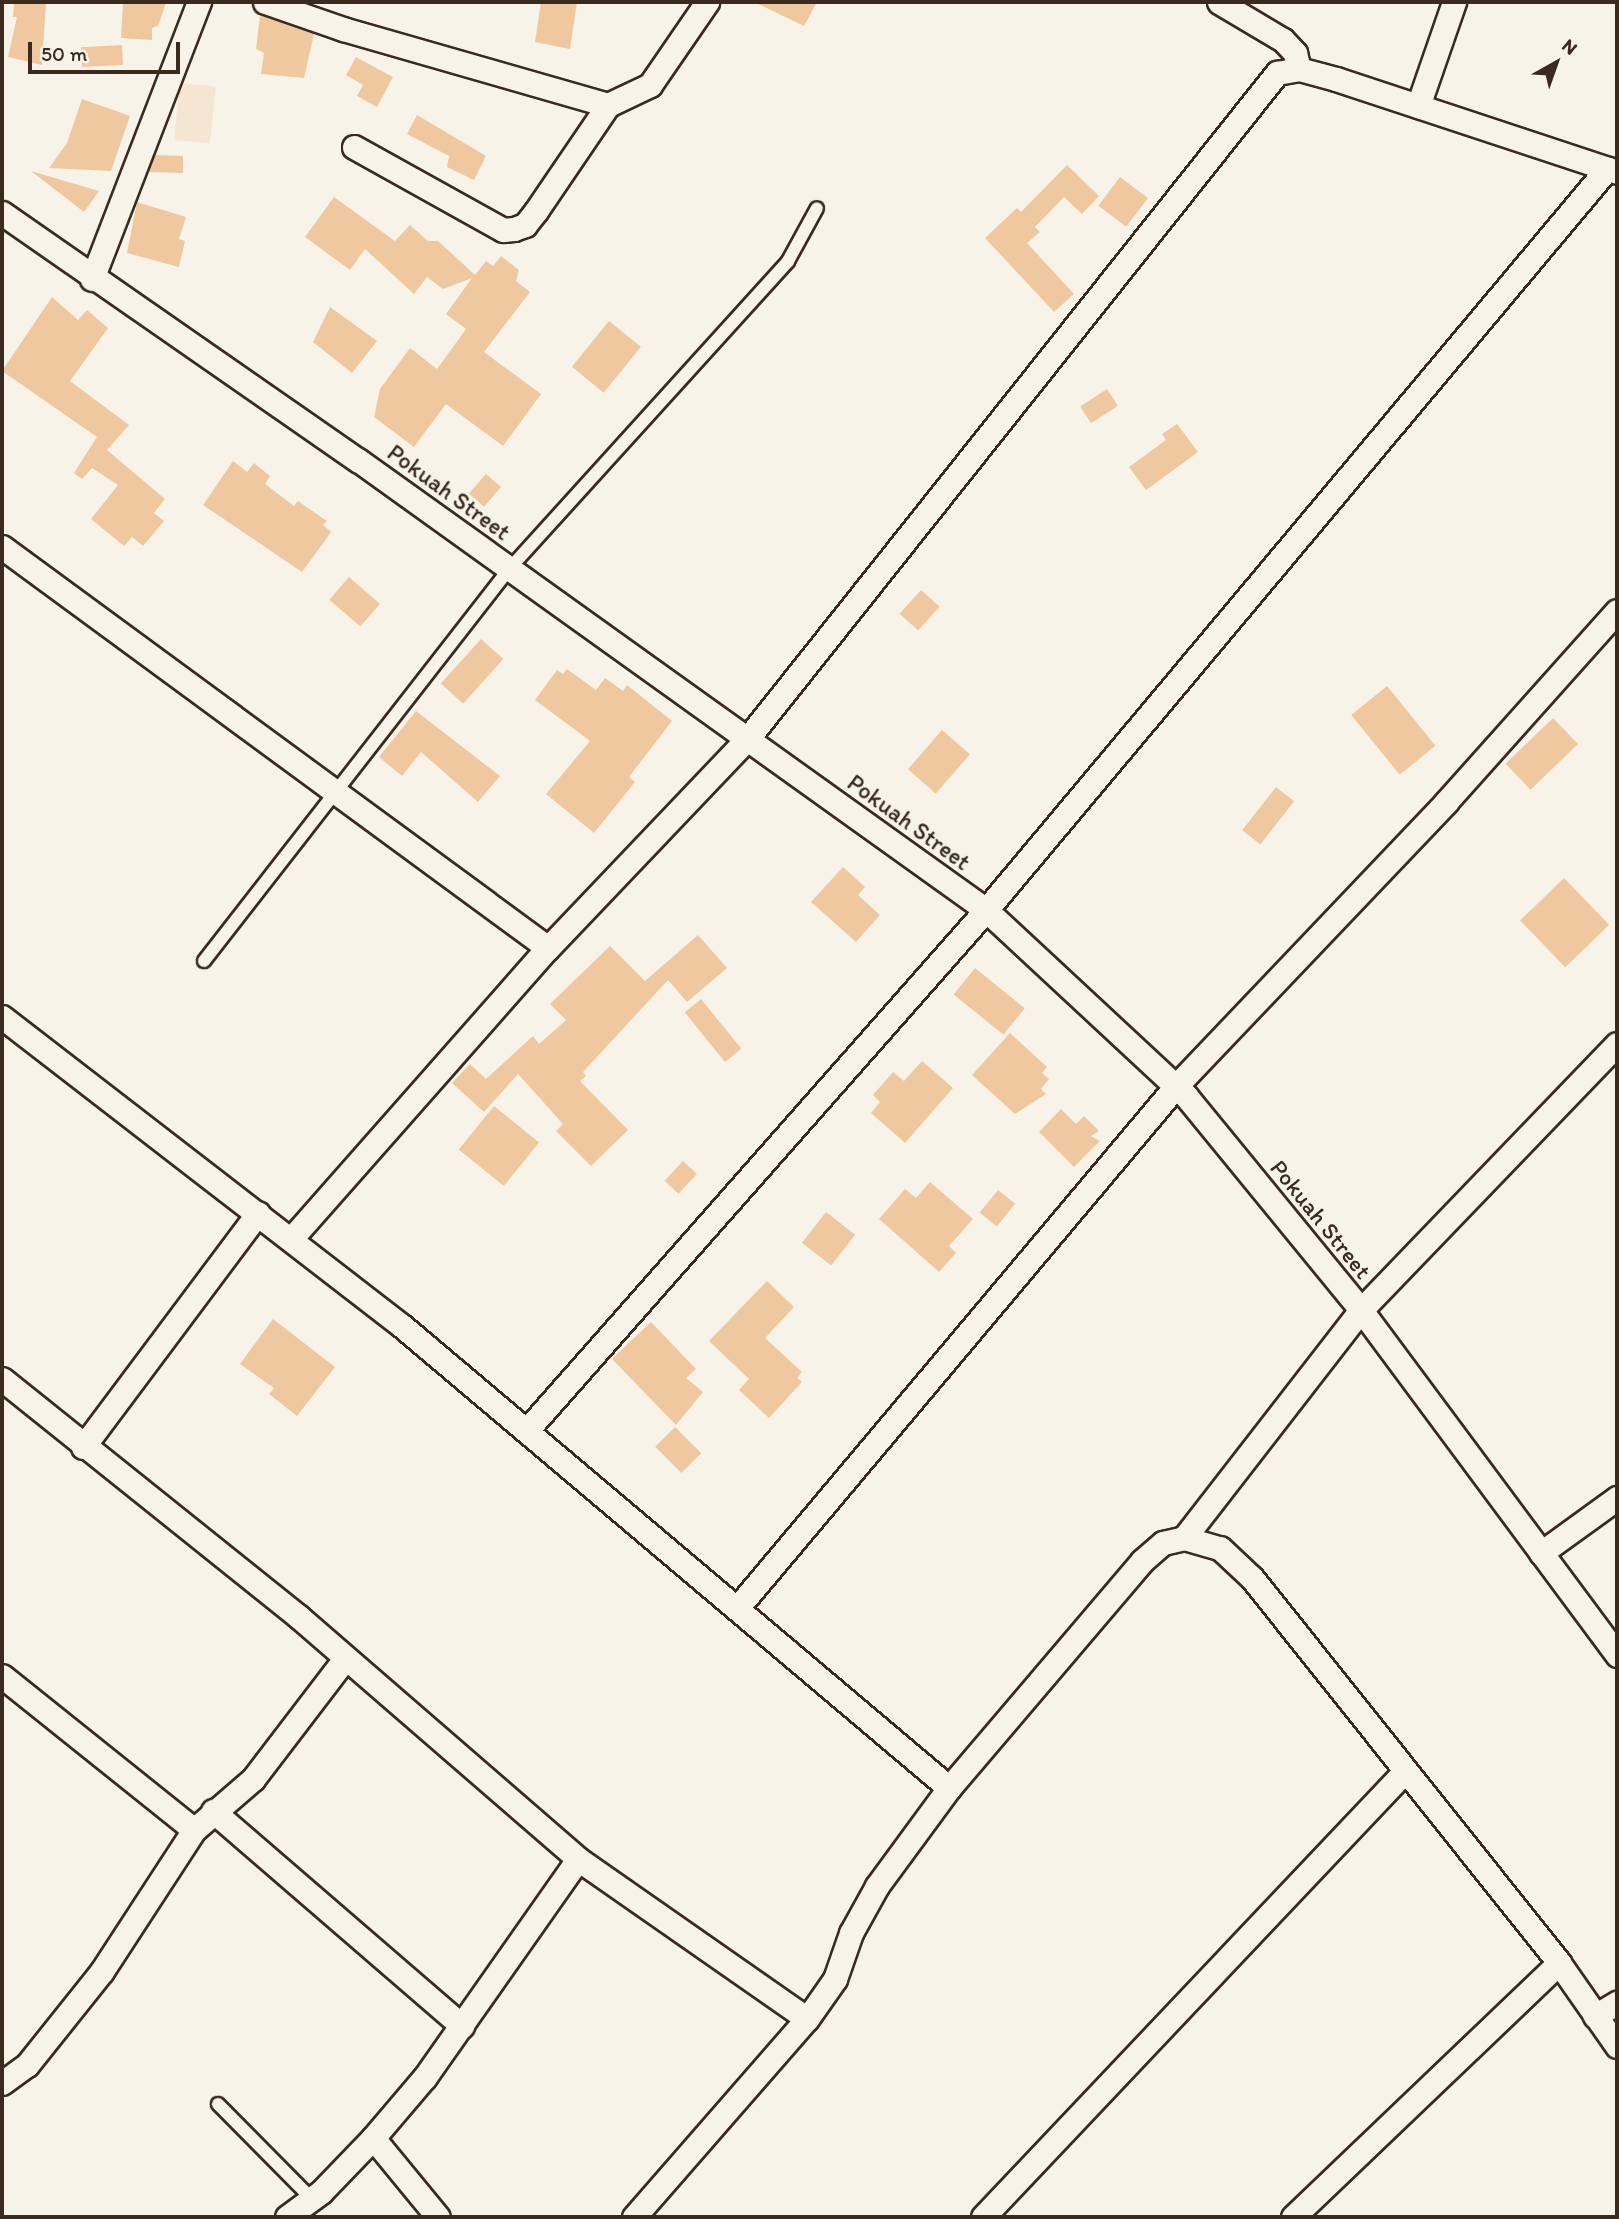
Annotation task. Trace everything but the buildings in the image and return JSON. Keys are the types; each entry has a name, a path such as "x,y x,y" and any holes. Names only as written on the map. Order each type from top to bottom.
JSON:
{"street":[{"path":"92,279 198,2"},
{"path":"265,2 343,29 608,105"},
{"path":"354,148 503,230 525,225 608,105 650,85 707,2"},
{"path":"1219,2 1283,40 1295,53 1299,69"},
{"path":"1418,106 1454,2"},
{"path":"291,1239 548,948 748,738 1277,73 1299,69 1612,171 986,910 527,1430"},
{"name":"Pokuah Street","path":"2,213 92,279 510,568 986,910 1176,1086 1361,1310 1617,1655"},
{"path":"2,547 548,948"},
{"path":"738,1606 1176,1086 1446,802 1617,611"},
{"path":"2,1017 258,1213 527,1430 738,1606 949,1788"},
{"path":"1184,1538 1361,1310 1617,1044"},
{"path":"83,1447 258,1213"},
{"path":"2,1379 83,1447 299,1617 344,1660 472,1764 578,1859 807,2020"},
{"path":"1541,1553 1617,1498"},
{"path":"634,2217 807,2020 835,1979 851,1934 877,1886 949,1788 1142,1561 1163,1543 1184,1538 1220,1549 1252,1578 1559,1963 1617,2046"},
{"path":"2,2083 27,2065 103,1971 194,1830 253,1779 344,1660"},
{"path":"2,1676 194,1830"},
{"path":"983,2217 1405,1771"},
{"path":"213,1811 462,2026"},
{"path":"287,2217 312,2199 373,2138 462,2026 578,1859"},
{"path":"1293,2217 1559,1963"},
{"path":"1595,2016 1617,2003"},
{"path":"373,2138 438,2217"}],"lane":[{"path":"204,961 510,568 788,261 817,208"},
{"path":"218,2104 312,2199"}],"shaded area":[{"path":"180,83 216,87 210,143 174,140"}]}
